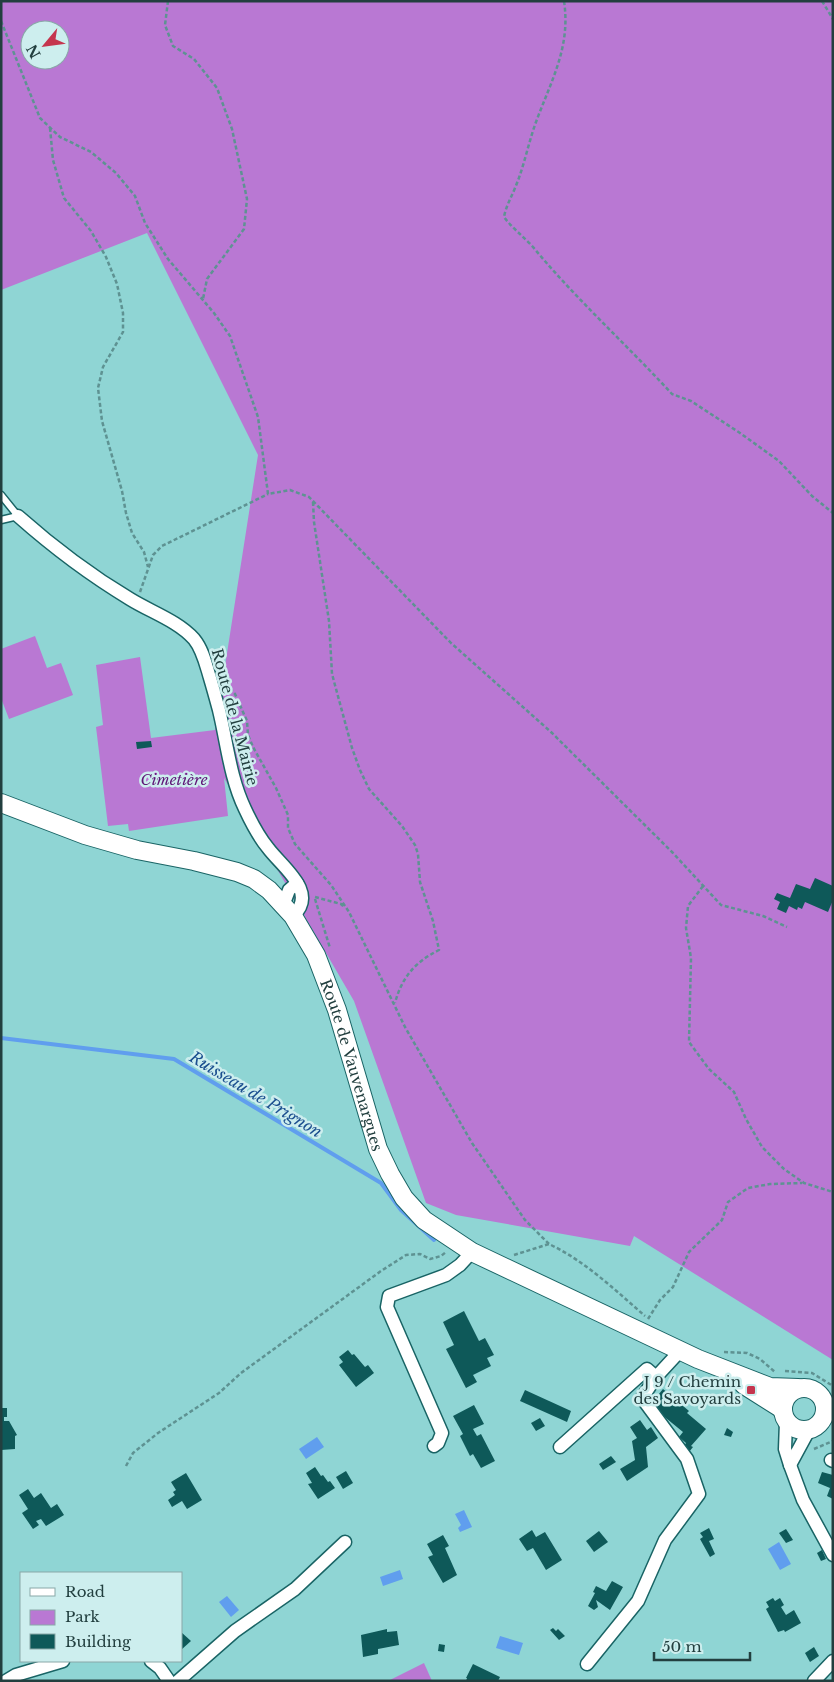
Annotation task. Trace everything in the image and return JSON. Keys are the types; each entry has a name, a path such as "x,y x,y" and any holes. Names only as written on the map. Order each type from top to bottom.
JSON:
{"main road":[{"name":"Route de Vauvenargues","path":"1,803 85,836 137,850 194,861 237,872 269,890 293,916 303,932 326,980 337,1010 378,1149 404,1198 424,1220 464,1248 680,1351 770,1387 798,1388"},
{"name":"Route de Vauvenargues","path":"698,1359 784,1415"},
{"path":"804,1387 817,1392 829,1407 825,1411 820,1427 796,1429 784,1415 786,1396 798,1388 804,1387"}],"street":[{"name":"Route de la Mairie","path":"18,516 89,573 136,603 185,630 195,641 202,653 219,710 238,794 266,846 293,874 297,883 302,899 301,909 293,916"},
{"path":"281,902 286,898 289,890 297,883"},
{"path":"434,1446 438,1443 442,1433 387,1307 389,1296 446,1275 460,1265 464,1248"},
{"path":"587,1664 638,1601 665,1540 699,1494 687,1459 642,1398 656,1377 680,1351"},
{"path":"560,1447 647,1369 656,1377"},
{"path":"784,1415 785,1450 790,1465 803,1500 833,1555"},
{"path":"790,1465 820,1427"},
{"path":"178,1681 235,1631 295,1589 345,1542"},
{"path":"814,1681 833,1661"},
{"path":"6,1681 16,1675 60,1662"},
{"path":"152,1662 160,1668 169,1681"}],"lane":[{"name":"Route de la Mairie","path":"1,495 18,516"},
{"path":"1,520 18,516"}],"path":[{"path":"168,1 165,25 173,46 194,59 217,88 232,128 247,199 244,229 207,279 203,299"},
{"path":"564,1 566,35 555,76 536,122 516,187 507,205 504,217 564,284 672,394 691,401 779,461 812,496 833,513"},
{"path":"822,1 833,19"},
{"path":"1,21 40,118 60,136 90,152 116,173 135,196 145,223 168,259 203,299 230,336 258,417 268,494"},
{"path":"49,127 53,160 64,198 91,231 106,257 117,284 123,313 123,332 104,366 98,388 99,402 102,421 122,491 126,513 132,533 144,552 148,567"},
{"path":"136,603 153,555 162,546 268,494 290,490 309,498 451,644 551,732 673,853 721,905 763,916 787,927"},
{"path":"313,501 314,522 328,621 332,674 350,740 360,770 369,789 402,826 415,845 418,854 420,882 433,921 439,950 427,956 406,976 400,986 394,1004"},
{"path":"224,683 235,694 247,722 248,735 288,815 288,828 295,844 331,885 349,912 405,1027 472,1143 525,1220 549,1244 560,1249 591,1270 654,1323"},
{"path":"703,886 688,906 686,928 691,958 689,1042 709,1068 734,1092 746,1119 762,1147 784,1169 804,1184"},
{"path":"310,890 315,897 331,951"},
{"path":"315,897 341,904 349,912"},
{"path":"648,1319 660,1300 673,1287 689,1252 722,1220 728,1202 748,1188 770,1184 804,1184 833,1192"},
{"path":"508,1256 549,1244"},
{"path":"126,1466 133,1453 158,1433 219,1393 241,1373 381,1271 406,1255 420,1254 430,1260 464,1248"},
{"path":"716,1351 747,1353 760,1359 774,1372 796,1371 812,1373 833,1386"},
{"path":"807,1454 833,1441"},
{"path":"814,1449 828,1459"}],"green space":[{"name":"Cimetière","path":"1,1 833,1 833,1360 634,1236 630,1246 456,1215 426,1203 354,1001 224,778 228,816 129,831 128,824 108,826 96,727 103,725 96,665 140,657 151,738 215,730 258,455 147,233 1,290"},
{"path":"35,636 47,668 61,663 73,695 9,719 1,698 1,649"},
{"path":"424,1663 432,1681 388,1681"}],"water":[{"path":"317,1437 324,1447 306,1459 299,1449"},
{"path":"464,1510 472,1527 460,1532 458,1528 461,1525 455,1514"},
{"path":"779,1542 791,1564 780,1570 768,1549"},
{"path":"400,1570 403,1579 383,1586 380,1577"},
{"path":"227,1596 239,1610 231,1617 219,1602"},
{"path":"500,1636 523,1643 519,1655 496,1648"}],"building":[{"path":"151,741 152,747 137,749 136,742"},
{"path":"815,878 833,886 833,900 828,912 805,902 802,909 798,907 797,910 789,906 786,913 777,909 780,902 774,899 777,893 790,898 796,884 810,889"},
{"path":"464,1311 479,1341 485,1338 494,1355 487,1358 491,1366 473,1375 477,1382 466,1388 446,1349 454,1345 443,1322"},
{"path":"348,1350 365,1367 368,1365 374,1373 356,1387 339,1365 343,1362 339,1357"},
{"path":"663,1389 689,1411 687,1413 706,1429 691,1446 693,1447 689,1452 682,1449 686,1443 679,1437 683,1432 650,1405"},
{"path":"525,1390 571,1411 567,1422 520,1401"},
{"path":"474,1405 484,1424 473,1429 477,1436 481,1434 495,1461 481,1468 473,1454 470,1456 460,1436 463,1434 453,1416"},
{"path":"1,1408 7,1408 7,1417 4,1417 4,1421 9,1421 17,1435 15,1436 15,1449 1,1450"},
{"path":"540,1418 545,1426 536,1431 531,1423"},
{"path":"640,1420 647,1430 651,1427 658,1438 646,1447 648,1467 627,1481 620,1469 635,1460 632,1441 637,1438 630,1427"},
{"path":"727,1428 733,1432 731,1437 724,1435"},
{"path":"611,1456 616,1462 603,1470 599,1464"},
{"path":"315,1467 321,1476 323,1475 328,1482 330,1481 335,1488 318,1499 308,1484 312,1483 306,1473"},
{"path":"346,1471 353,1483 343,1489 336,1477"},
{"path":"822,1472 833,1475 833,1499 827,1496 830,1488 818,1483"},
{"path":"186,1473 202,1500 187,1509 182,1501 172,1507 168,1500 175,1495 173,1492 176,1490 171,1482"},
{"path":"28,1489 34,1498 41,1493 51,1508 57,1504 64,1515 46,1526 41,1519 36,1521 39,1525 33,1529 22,1513 28,1509 19,1495"},
{"path":"709,1528 714,1539 709,1541 715,1554 710,1557 700,1539 703,1537 700,1533"},
{"path":"786,1529 793,1540 786,1543 779,1533"},
{"path":"532,1530 536,1537 545,1532 562,1560 546,1570 533,1548 527,1551 519,1539"},
{"path":"599,1531 608,1542 594,1552 586,1541"},
{"path":"443,1535 449,1546 445,1548 457,1575 443,1583 428,1557 433,1555 427,1544"},
{"path":"822,1550 826,1559 821,1561 817,1553"},
{"path":"612,1581 623,1587 610,1610 596,1600 598,1607 594,1610 588,1606 595,1593 593,1592 596,1586 606,1591"},
{"path":"773,1598 775,1601 780,1598 784,1605 781,1607 786,1615 794,1610 801,1623 785,1632 784,1630 778,1632 766,1609 769,1607 766,1602"},
{"path":"553,1628 556,1631 558,1629 565,1636 559,1640 550,1630"},
{"path":"387,1629 387,1632 397,1631 399,1645 378,1649 378,1654 363,1657 361,1635"},
{"path":"182,1633 191,1641 182,1649"},
{"path":"439,1644 445,1645 444,1652 438,1651"},
{"path":"814,1647 819,1656 810,1662 805,1653"},
{"path":"473,1664 500,1677 498,1681 466,1681"}],"waterway":[{"name":"Ruisseau de Prignon","path":"1,1038 174,1059 381,1183 401,1210 434,1240"}],"place":[{"name":"J 9 / Chemin des Savoyards","path":"751,1390"}]}
